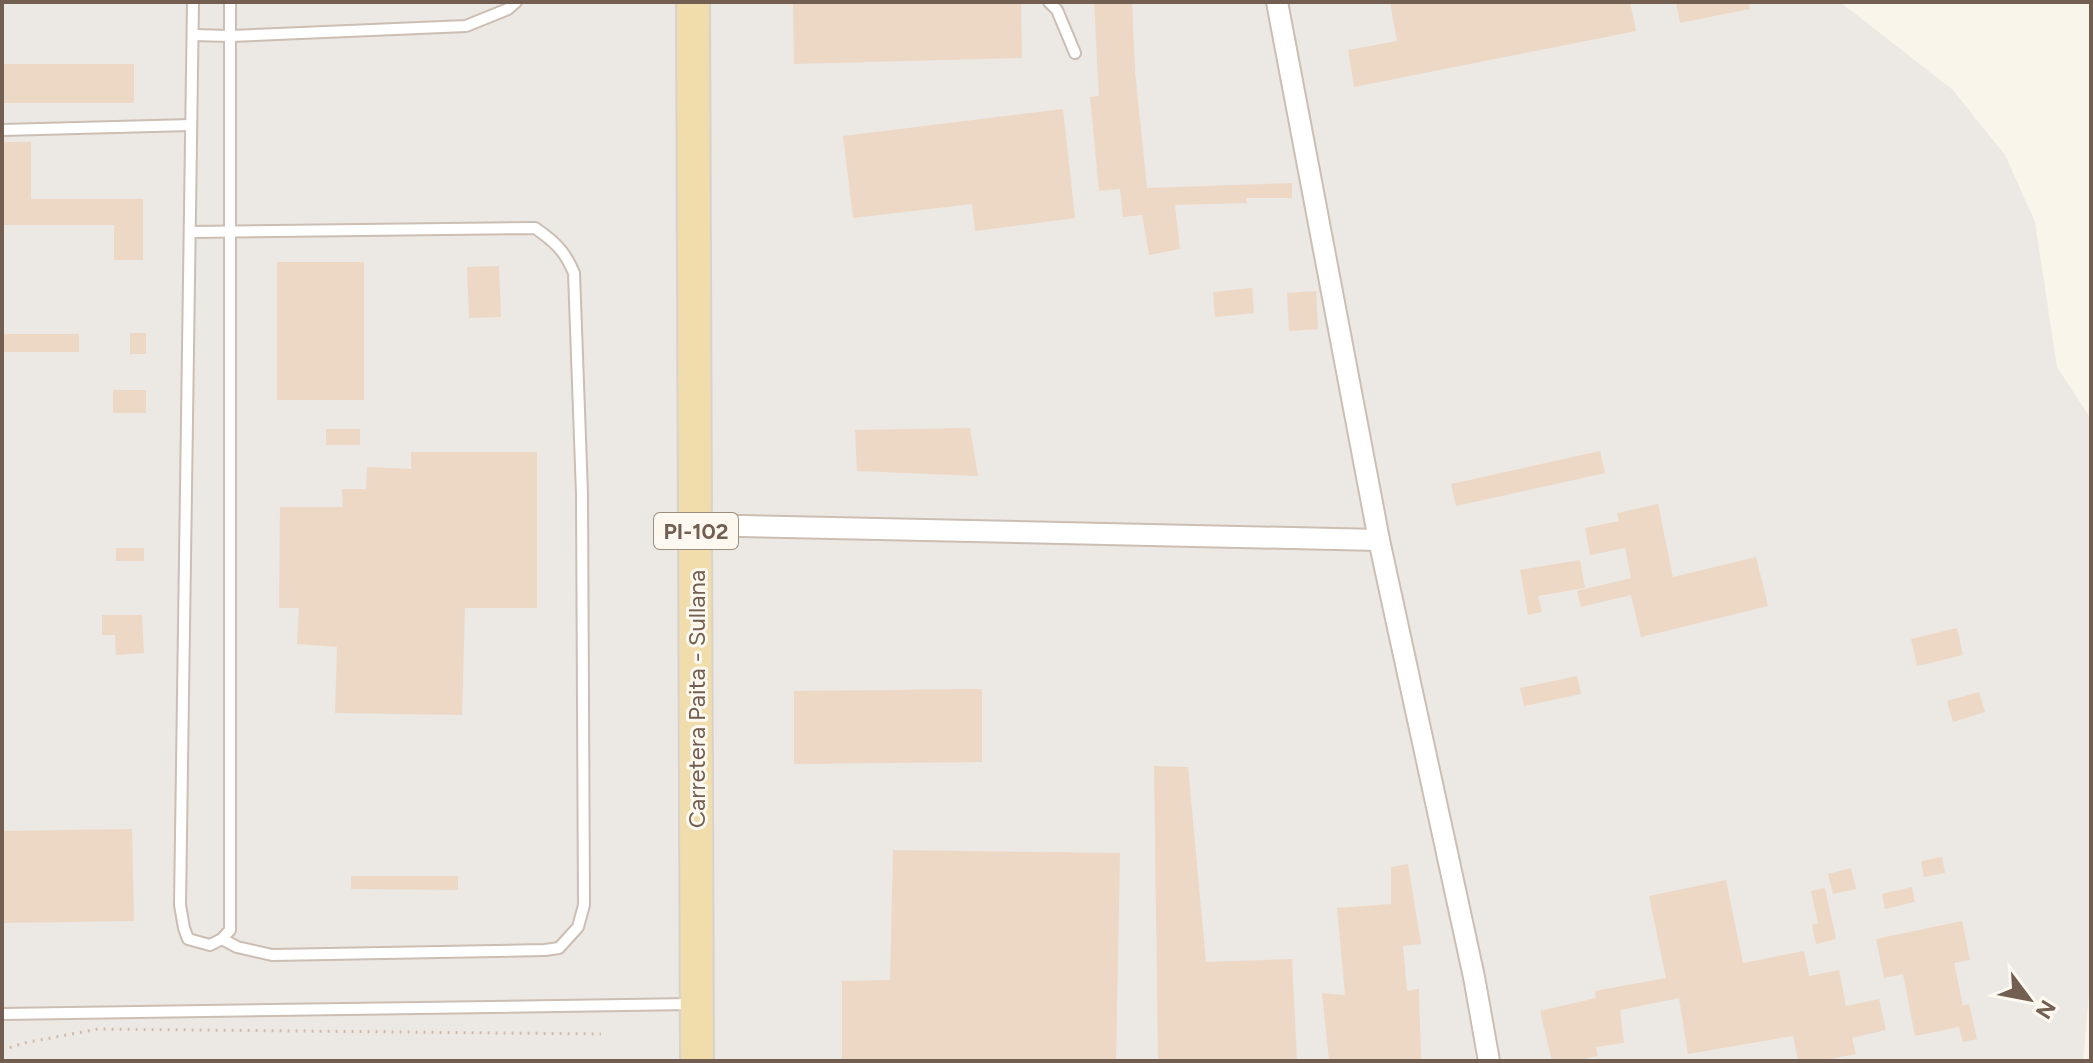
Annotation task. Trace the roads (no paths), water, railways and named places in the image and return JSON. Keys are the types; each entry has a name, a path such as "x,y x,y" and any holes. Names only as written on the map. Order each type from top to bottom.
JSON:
{"main road":[{"name":"Carretera Paita - Sullana","path":"693,2 697,1061"}],"street":[{"path":"1277,2 1379,540 1474,977 1489,1061"},
{"path":"696,525 1379,540"}],"lane":[{"path":"193,2 180,905 188,939 210,945 230,930 230,2"},
{"path":"193,35 466,26 508,9 516,2"},
{"path":"1049,2 1057,10 1075,53"},
{"path":"2,130 191,125"},
{"path":"190,232 535,228 567,255 574,273 582,494 584,905 578,927 559,948 545,950 272,955 237,947 222,939"},
{"path":"2,1014 697,1004"}]}
